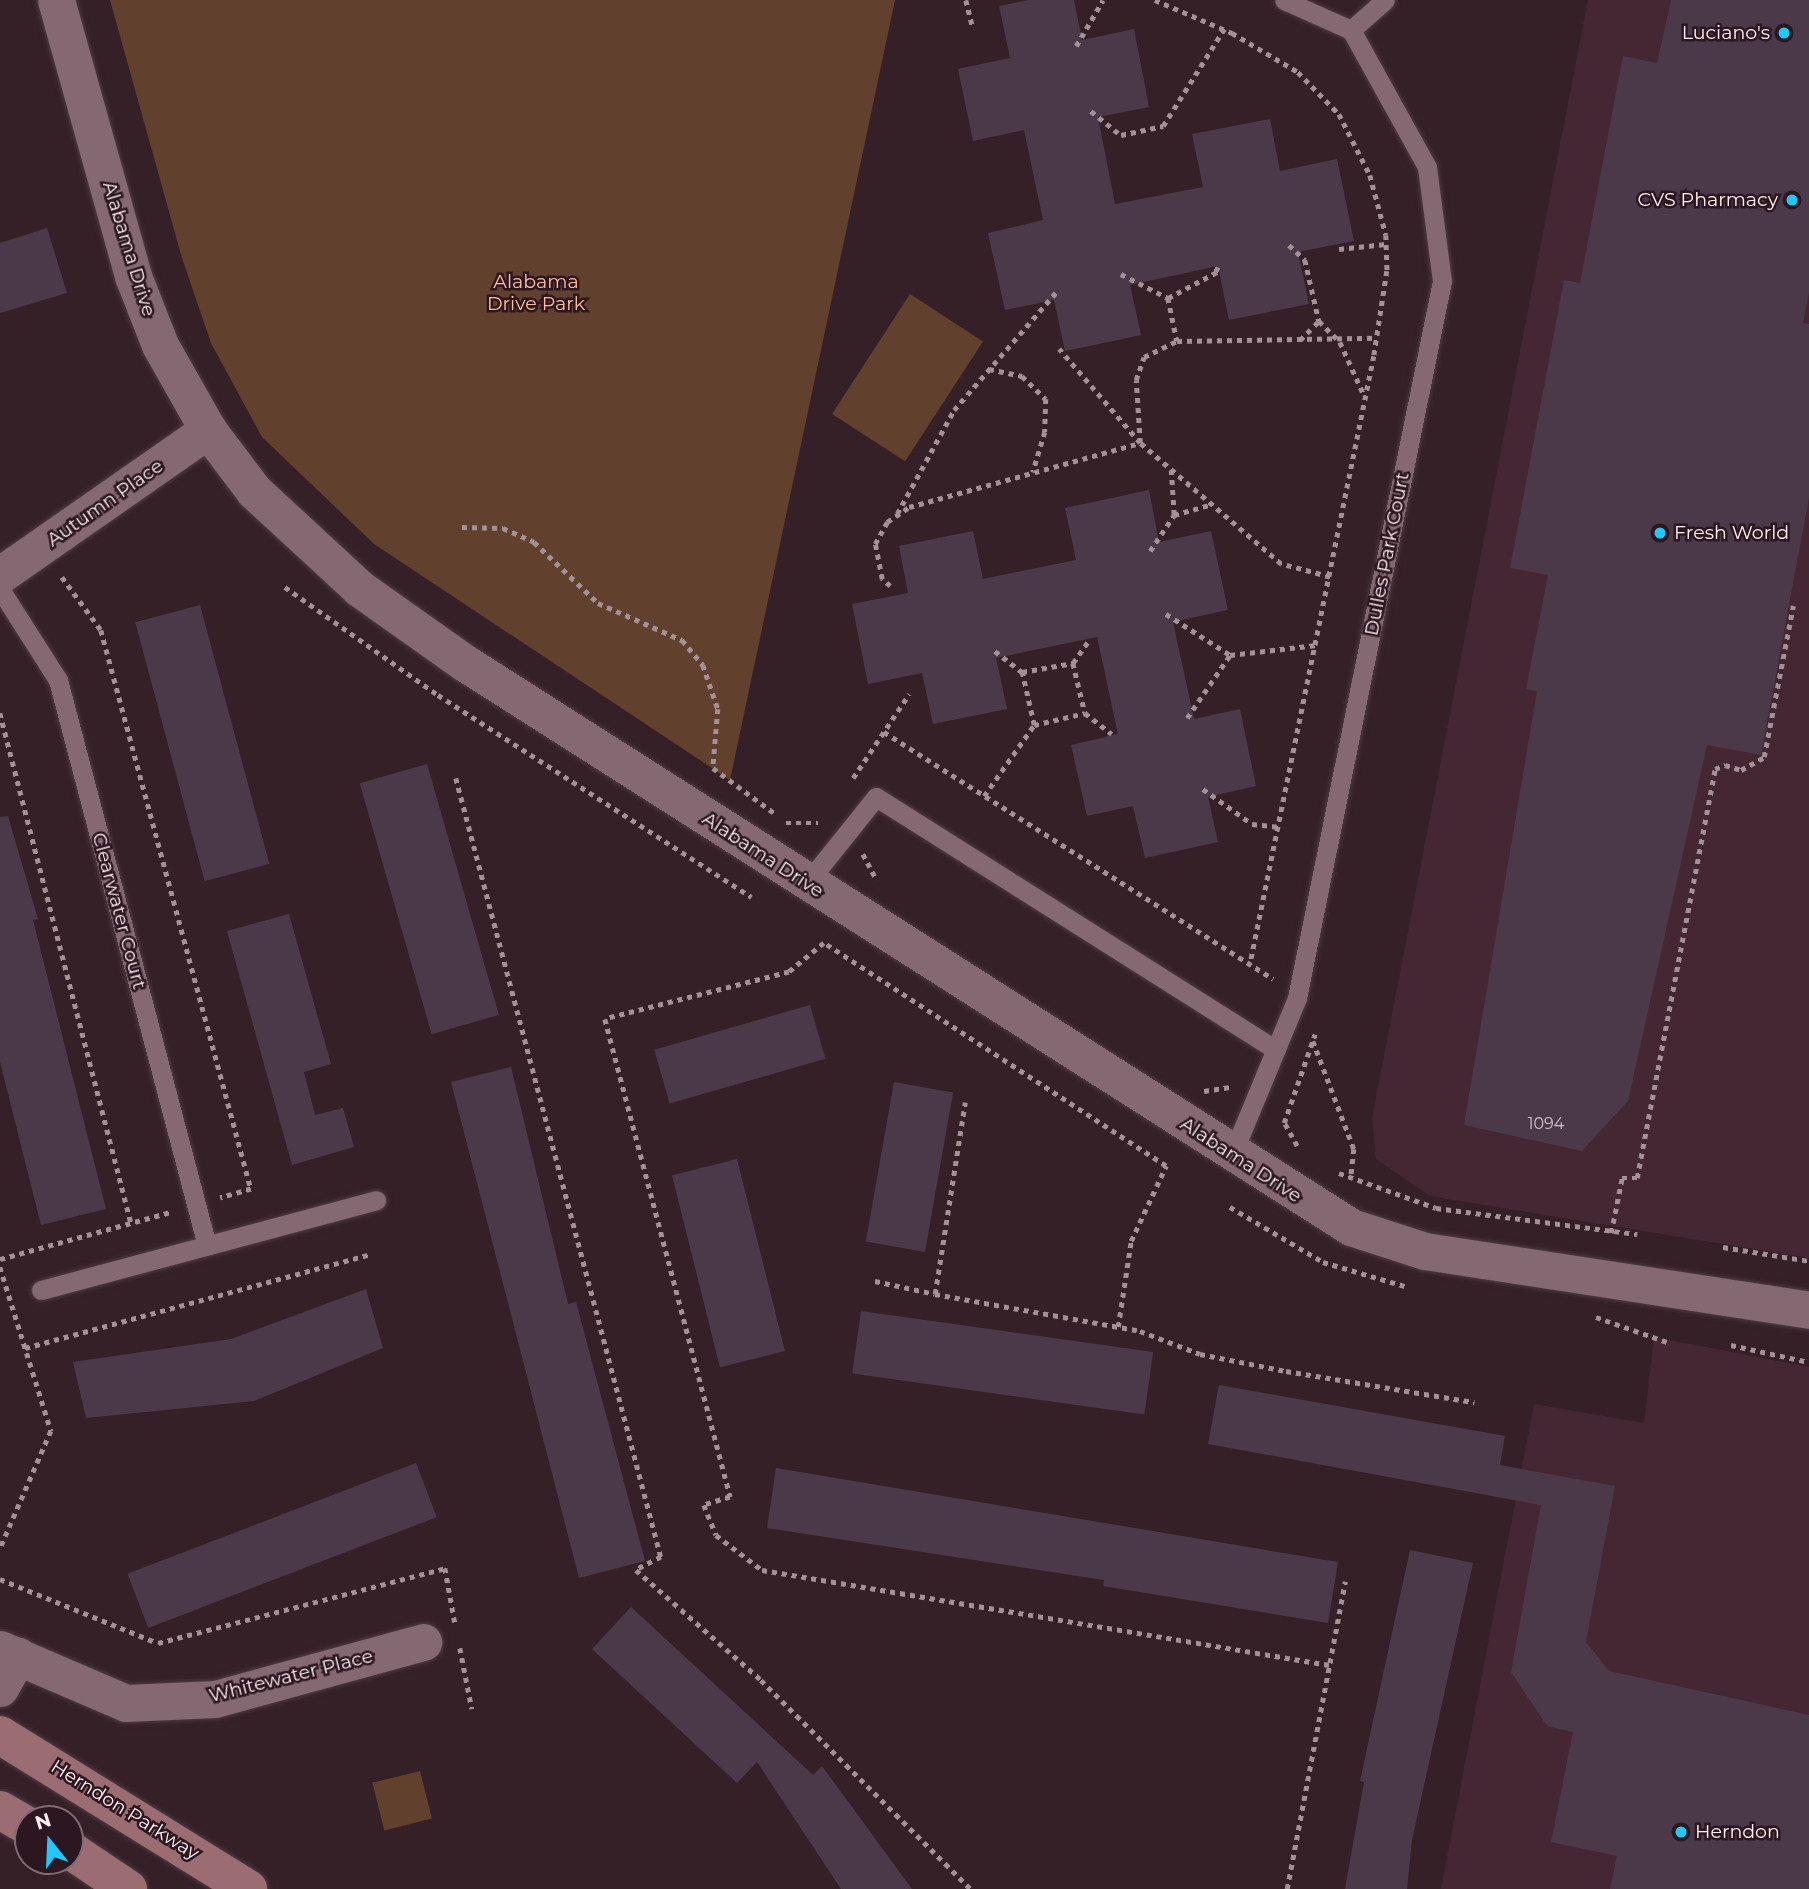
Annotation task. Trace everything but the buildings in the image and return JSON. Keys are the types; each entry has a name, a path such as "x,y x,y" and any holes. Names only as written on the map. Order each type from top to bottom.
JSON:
{"main road":[{"name":"Herndon Parkway","path":"0,1735 248,1889"},
{"path":"84,1859 128,1889"}],"street":[{"name":"Alabama Drive","path":"56,0 133,275 160,345 208,430 254,491 359,588 807,883 1317,1209 1388,1241 1809,1310"},
{"name":"Autumn Place","path":"0,575 208,430"},
{"name":"Whitewater Place","path":"9,1653 126,1703 215,1699 423,1642"},
{"path":"0,1688 9,1653"}],"lane":[{"path":"1284,0 1351,30 1385,0"},
{"name":"Dulles Park Court","path":"1232,1155 1297,998 1442,281 1427,167 1351,30"},
{"name":"Clearwater Court","path":"0,589 58,680 207,1246"},
{"path":"807,883 876,797 1276,1050"},
{"path":"41,1290 376,1200"}],"path":[{"path":"966,0 973,29"},
{"path":"1076,46 1103,0"},
{"path":"1155,0 1224,29 1298,72 1339,114 1370,175 1387,244 1377,338 1366,399 1250,965"},
{"path":"1091,111 1121,135 1163,126 1224,29"},
{"path":"1339,249 1387,244"},
{"path":"1289,245 1306,260 1320,321 1340,342 1366,399"},
{"path":"1168,298 1219,271 1212,267"},
{"path":"1121,274 1168,298"},
{"path":"890,586 882,579 875,544 896,516 954,410 1057,291"},
{"path":"1168,298 1177,341"},
{"path":"1299,341 1320,321"},
{"path":"1140,443 1136,380 1144,357 1177,341 1340,342 1377,338"},
{"path":"1059,349 1140,443 1281,564 1330,577"},
{"path":"989,369 1022,376 1046,399 1045,432 1032,472"},
{"path":"896,516 909,507 1140,443"},
{"path":"1150,551 1174,515 1171,470"},
{"path":"1174,515 1211,504"},
{"path":"462,527 503,528 534,542 598,603 682,640 703,665 718,709 713,768 787,824 816,825 826,816"},
{"path":"0,1259 251,1189 101,630 59,572"},
{"path":"285,587 439,695 752,897"},
{"path":"1611,1233 1622,1178 1637,1178 1715,769 1725,765 1741,770 1764,757 1793,606"},
{"path":"1166,614 1230,655 1316,645"},
{"path":"1022,672 1073,663 1090,639"},
{"path":"995,651 1022,672 1034,724"},
{"path":"1187,719 1230,655"},
{"path":"1073,663 1085,713 1112,734"},
{"path":"847,788 909,694"},
{"path":"0,713 131,1223"},
{"path":"984,796 1034,724 1085,713"},
{"path":"456,778 661,1557 636,1570 761,1680 971,1889"},
{"path":"1203,789 1252,824 1280,827"},
{"path":"1118,1326 1131,1241 1166,1166 824,943 789,972 605,1019 730,1497 704,1505 716,1535 762,1570 1329,1665"},
{"path":"1313,1041 1354,1149 1351,1179"},
{"path":"935,1294 965,1102"},
{"path":"1723,1247 1809,1261"},
{"path":"25,1348 370,1254"},
{"path":"0,1267 51,1431 0,1549"},
{"path":"875,1281 1118,1326 1212,1356 1474,1402"},
{"path":"1731,1345 1809,1362"},
{"path":"0,1579 158,1643 444,1568 472,1709"},
{"path":"1287,1889 1345,1581"}],"shaded area":[{"path":"1588,0 1809,0 1809,1258 1430,1196 1376,1159 1372,1118"},
{"path":"1654,1337 1809,1367 1809,1889 1441,1889 1534,1404 1644,1423"}],"green space":[{"name":"Alabama Drive Park","path":"110,0 895,0 730,780 374,544 262,437 211,343 182,258"},
{"path":"910,294 983,341 905,461 832,414"},
{"path":"420,1771 432,1819 384,1830 372,1783"}],"place":[{"name":"Luciano's","path":"1784,33"},
{"name":"CVS Pharmacy","path":"1792,200"},
{"name":"Fresh World","path":"1660,533"},
{"name":"Herndon","path":"1681,1832"}]}
